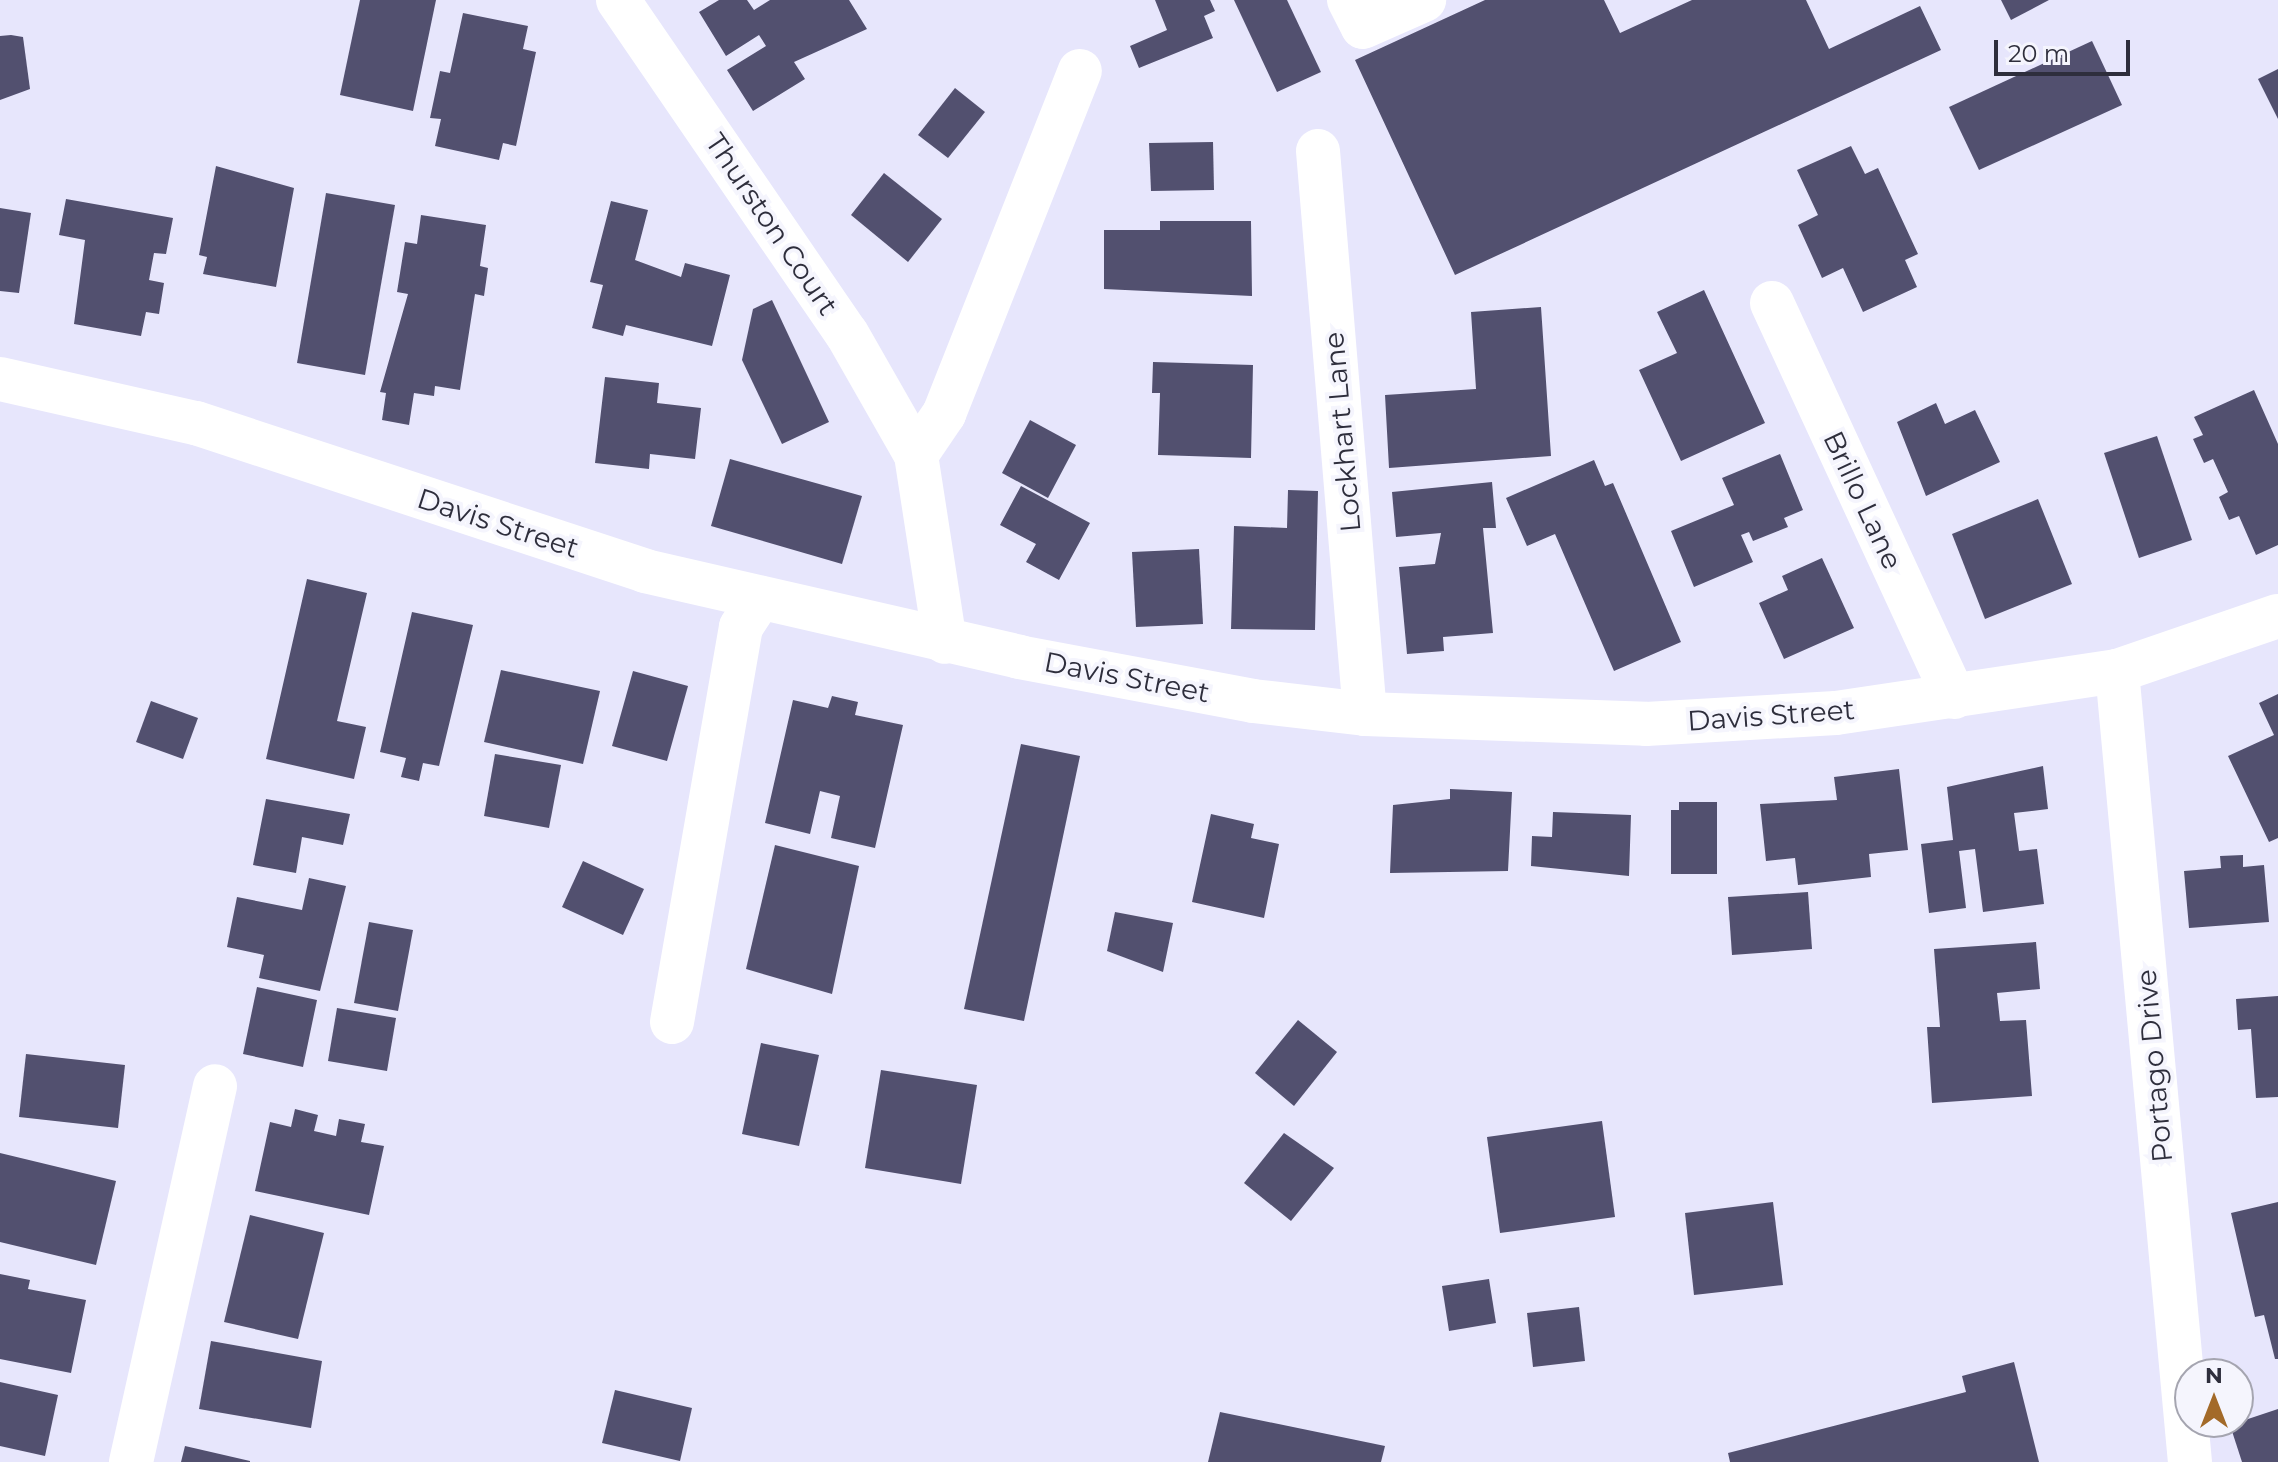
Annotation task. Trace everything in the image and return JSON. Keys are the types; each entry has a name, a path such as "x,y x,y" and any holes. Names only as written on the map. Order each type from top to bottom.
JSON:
{"street":[{"name":"Thurston Court","path":"618,0 847,334 916,455 945,642"},
{"path":"1349,0 1363,27 1424,0"},
{"path":"916,455 944,414 1080,71"},
{"name":"Lockhart Lane","path":"1318,151 1365,714"},
{"name":"Brillo Lane","path":"1772,303 1954,697"},
{"name":"Davis Street","path":"0,379 196,423 605,559 760,598 945,642 1253,701 1365,714 1646,724 1836,713 2117,671 2278,616"},
{"path":"672,1022 741,627 760,598"},
{"name":"Portago Drive","path":"2117,671 2190,1462"},
{"path":"131,1462 215,1086"}],"building":[{"path":"360,0 436,0 413,111 340,95"},
{"path":"719,0 747,0 754,10 770,0 849,0 867,29 794,62 805,79 753,111 727,70 766,46 759,35 726,56 699,12"},
{"path":"1155,0 1210,0 1215,11 1204,16 1213,38 1139,68 1130,46 1167,30"},
{"path":"1234,0 1287,0 1321,72 1277,92"},
{"path":"1485,0 1604,0 1620,33 1692,0 1806,0 1829,49 1920,6 1941,50 1455,275 1355,60"},
{"path":"2001,0 2049,0 2011,20"},
{"path":"463,13 528,26 523,49 536,52 516,146 503,143 499,160 435,146 441,119 430,118 440,71 450,73"},
{"path":"0,36 23,37 30,89 0,100"},
{"path":"2092,41 2122,105 1979,170 1949,107"},
{"path":"2278,69 2278,119 2258,79"},
{"path":"955,88 985,112 948,158 918,135"},
{"path":"1213,142 1214,190 1151,191 1149,143"},
{"path":"1851,146 1865,174 1878,168 1918,254 1905,260 1917,287 1863,312 1843,268 1822,278 1798,225 1818,215 1797,170"},
{"path":"216,166 294,188 276,287 203,274 207,257 199,255"},
{"path":"884,173 942,219 908,262 851,215"},
{"path":"326,193 395,205 365,375 297,363"},
{"path":"66,199 173,218 166,254 154,253 149,280 164,283 159,314 146,312 141,336 74,324 85,240 59,235"},
{"path":"611,201 648,210 635,260 681,277 685,263 730,275 712,346 626,325 623,336 592,328 603,285 590,282"},
{"path":"0,208 31,213 19,293 0,291"},
{"path":"421,215 486,225 480,266 488,268 484,296 475,294 460,390 435,386 434,396 414,393 409,425 382,420 386,393 380,392 408,294 397,292 405,242 417,244"},
{"path":"1160,221 1251,221 1252,296 1104,289 1104,230 1160,230"},
{"path":"1704,290 1765,423 1681,461 1639,370 1677,353 1657,312"},
{"path":"772,300 829,422 782,444 742,360 753,309"},
{"path":"1541,307 1551,456 1389,468 1385,395 1476,389 1471,312"},
{"path":"1153,362 1253,365 1251,458 1158,455 1160,393 1152,393"},
{"path":"605,377 659,383 657,403 701,408 695,459 650,454 649,469 595,463"},
{"path":"2254,390 2278,444 2278,545 2256,555 2239,516 2229,520 2219,497 2228,492 2213,459 2204,463 2193,439 2203,435 2194,417"},
{"path":"1936,403 1945,424 1975,410 2000,462 1926,496 1897,422"},
{"path":"1030,420 1076,445 1048,498 1002,473"},
{"path":"2157,436 2192,540 2139,558 2104,453"},
{"path":"1780,454 1803,510 1784,518 1788,527 1753,541 1749,532 1741,535 1753,562 1694,587 1671,531 1734,505 1722,478"},
{"path":"730,459 862,496 842,564 711,526"},
{"path":"1594,460 1605,486 1613,483 1681,642 1614,671 1555,534 1527,546 1506,498"},
{"path":"1492,482 1496,528 1483,528 1493,633 1443,637 1444,651 1407,654 1399,567 1435,564 1441,533 1396,537 1392,492"},
{"path":"1021,486 1090,523 1059,580 1026,562 1036,544 1000,525"},
{"path":"1288,490 1318,491 1315,630 1231,629 1234,526 1287,528"},
{"path":"2038,499 2072,584 1985,619 1952,534"},
{"path":"1199,549 1203,624 1136,627 1132,552"},
{"path":"1822,558 1854,628 1784,659 1759,603 1788,590 1782,576"},
{"path":"307,579 367,593 337,721 366,727 354,779 266,759"},
{"path":"412,612 473,625 439,766 423,763 419,781 401,777 406,758 380,752"},
{"path":"501,670 600,691 583,764 484,742"},
{"path":"633,671 688,686 667,761 612,746"},
{"path":"2278,694 2278,838 2269,842 2228,756 2274,735 2259,703"},
{"path":"832,696 858,702 855,715 903,725 875,848 831,838 840,796 820,791 810,834 765,823 793,700 828,708"},
{"path":"151,701 198,718 183,759 136,742"},
{"path":"1021,744 1080,756 1024,1021 964,1009"},
{"path":"495,754 561,765 549,828 484,816"},
{"path":"2043,766 2048,809 2014,813 2019,851 2037,849 2044,904 1983,912 1975,849 1959,851 1966,908 1929,913 1921,844 1953,840 1947,787"},
{"path":"1899,769 1908,850 1869,854 1871,877 1798,885 1795,858 1766,861 1760,804 1837,800 1834,777"},
{"path":"1450,789 1512,792 1508,871 1390,873 1393,805 1450,799"},
{"path":"266,799 350,814 343,845 302,837 296,873 253,865"},
{"path":"1679,802 1717,802 1717,874 1671,874 1671,810 1679,810"},
{"path":"1553,812 1631,815 1629,876 1531,866 1532,836 1552,837"},
{"path":"1211,814 1254,824 1251,838 1279,844 1264,918 1192,902"},
{"path":"775,845 859,866 832,994 746,969"},
{"path":"2243,855 2243,867 2264,865 2269,922 2189,928 2184,871 2221,868 2220,856"},
{"path":"583,861 644,889 623,935 562,907"},
{"path":"309,878 346,886 320,991 259,978 264,955 227,947 237,897 302,910"},
{"path":"1808,892 1812,949 1732,955 1728,897"},
{"path":"1115,912 1173,923 1163,972 1107,951"},
{"path":"369,922 413,930 398,1011 354,1003"},
{"path":"2036,942 2040,989 1997,993 2000,1021 2026,1020 2032,1096 1932,1103 1927,1027 1940,1027 1934,949"},
{"path":"257,987 317,1000 303,1067 243,1054"},
{"path":"2278,996 2278,1097 2256,1098 2251,1029 2238,1030 2236,999"},
{"path":"337,1008 396,1018 387,1071 328,1061"},
{"path":"1298,1020 1337,1052 1294,1106 1255,1073"},
{"path":"761,1043 819,1055 799,1146 742,1134"},
{"path":"26,1054 125,1065 118,1128 19,1117"},
{"path":"881,1070 977,1085 961,1184 865,1168"},
{"path":"295,1109 318,1115 314,1131 336,1136 339,1119 365,1124 361,1142 384,1146 369,1215 255,1191 270,1122 291,1127"},
{"path":"1602,1121 1615,1217 1500,1233 1487,1137"},
{"path":"1284,1133 1334,1168 1291,1221 1244,1183"},
{"path":"0,1153 116,1181 96,1265 0,1242"},
{"path":"1773,1202 1783,1285 1694,1295 1685,1213"},
{"path":"2278,1202 2278,1359 2275,1359 2264,1315 2255,1317 2231,1213"},
{"path":"250,1215 324,1233 298,1339 224,1322"},
{"path":"0,1274 30,1280 28,1289 86,1300 71,1373 0,1359"},
{"path":"1489,1279 1496,1323 1449,1331 1442,1286"},
{"path":"1579,1307 1585,1361 1533,1367 1527,1313"},
{"path":"211,1341 322,1361 311,1428 199,1409"},
{"path":"2014,1362 2039,1462 1730,1462 1728,1453 1966,1392 1962,1376"},
{"path":"0,1382 58,1395 45,1456 0,1446"},
{"path":"615,1390 692,1408 680,1461 602,1443"},
{"path":"2278,1409 2278,1462 2242,1462 2234,1438 2254,1438 2254,1417"},
{"path":"1220,1412 1385,1446 1381,1462 1208,1462"},
{"path":"185,1446 250,1461 250,1462 181,1462"}]}
